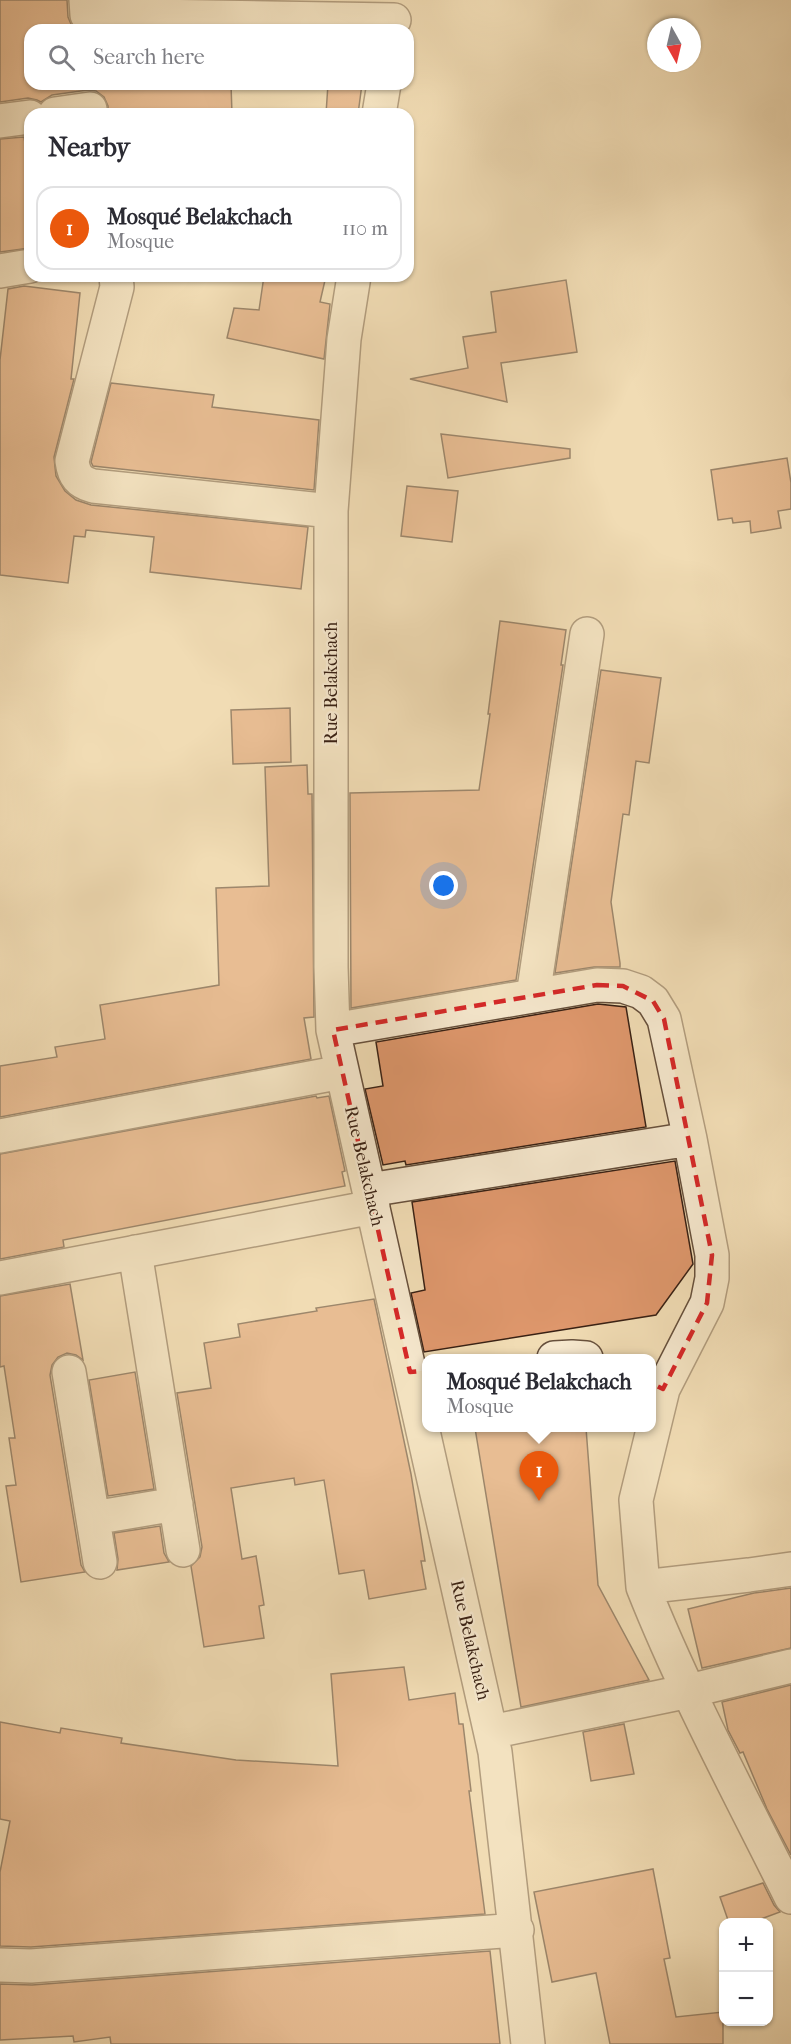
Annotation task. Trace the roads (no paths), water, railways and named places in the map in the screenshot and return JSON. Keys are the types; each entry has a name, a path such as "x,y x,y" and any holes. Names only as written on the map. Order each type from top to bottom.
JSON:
{"street":[{"path":"87,15 394,17"},
{"path":"380,108 383,90"},
{"path":"72,108 90,102"},
{"path":"0,121 24,118"},
{"path":"0,271 24,267"},
{"path":"117,282 72,461 77,478 93,486 330,512"},
{"name":"Rue Belakchach","path":"353,282 344,339 330,512 333,1030 371,1198 422,1392"},
{"path":"533,996 587,634"},
{"path":"333,1030 597,985 623,986 641,992 653,1001 664,1018 712,1255 712,1278 706,1303 657,1386"},
{"path":"0,1136 342,1072"},
{"path":"0,1278 135,1252 371,1198 690,1138"},
{"path":"135,1252 183,1550"},
{"path":"69,1372 100,1562"},
{"name":"Rue Belakchach","path":"430,1432 491,1732 517,1930 528,2044"},
{"path":"649,1432 636,1500 643,1587 658,1627 791,1897"},
{"path":"93,1518 176,1504"},
{"path":"643,1587 791,1569"},
{"path":"491,1732 689,1691 791,1666"},
{"path":"0,1965 31,1966 517,1930"}],"place":[{"name":"Mosqué Belakchach","path":"539,1501"}]}
